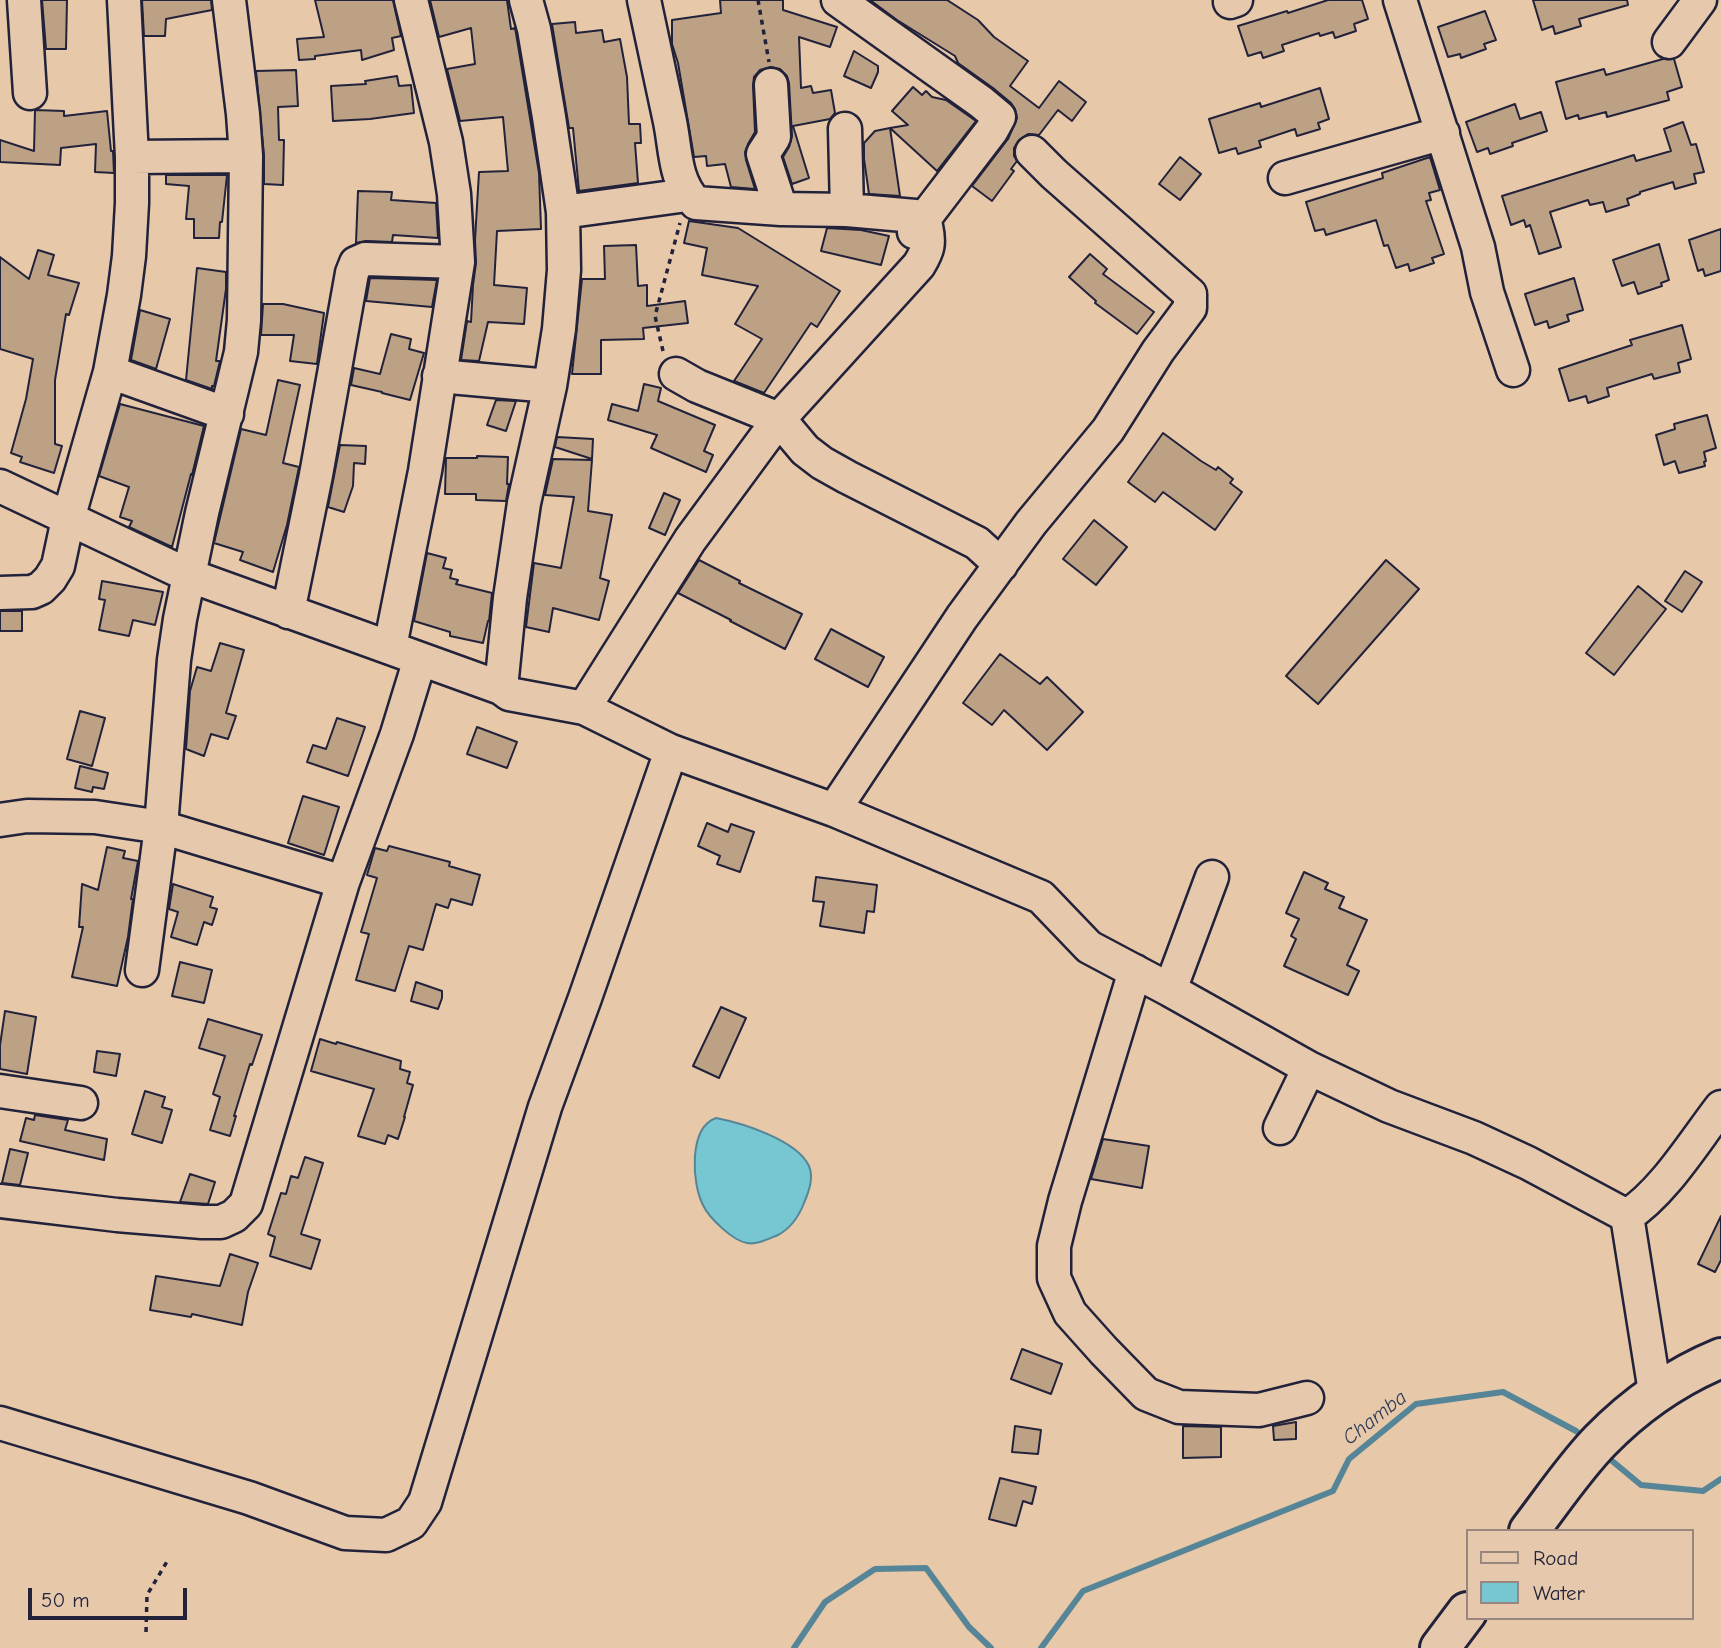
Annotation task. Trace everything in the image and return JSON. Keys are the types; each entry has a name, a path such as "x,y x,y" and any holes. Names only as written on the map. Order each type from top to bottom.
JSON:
{"main road":[{"path":"1531,1529 1591,1451 1655,1392 1721,1358"},
{"path":"1440,1648 1466,1613"}],"street":[{"path":"24,0 30,93"},
{"path":"0,593 32,592 50,579 58,565 68,519 110,372 124,295 132,203 124,0"},
{"path":"142,970 161,827 174,660 188,575 241,352 244,320 246,156 229,0"},
{"path":"390,647 425,471 457,262 454,194 446,142 411,0"},
{"path":"501,688 510,598 524,503 550,386 559,329 564,270 563,212 550,117 526,0"},
{"path":"644,0 671,124 676,163 687,195 696,203 915,216 914,232"},
{"path":"838,0 999,117 914,232"},
{"path":"1400,0 1478,247 1487,292 1513,370"},
{"path":"1670,43 1700,0"},
{"path":"771,85 774,137 763,154 781,209"},
{"path":"845,129 847,210"},
{"path":"1285,178 1443,133"},
{"path":"834,810 962,617 1031,523 1108,430 1157,351 1190,308 1190,294 1032,152"},
{"path":"132,157 246,156"},
{"path":"563,212 687,195"},
{"path":"584,708 690,540 779,419 919,265 927,253 929,240 926,226 914,232"},
{"path":"288,612 356,263 365,259 457,262"},
{"path":"110,372 227,414"},
{"path":"676,374 707,390 779,419 805,450 822,463 977,543 1001,565"},
{"path":"439,376 550,386"},
{"path":"0,486 188,575 501,688 509,694 584,708 671,751 834,810 1041,897 1089,947 1308,1069 1390,1106 1474,1138 1528,1163 1627,1216"},
{"path":"0,1201 202,1222 221,1222 234,1216 246,1204 343,882 397,734 420,659"},
{"path":"0,1423 249,1498 345,1533 386,1535 411,1524 425,1502 545,1107 671,751"},
{"path":"0,820 27,817 95,817 161,827 343,882"},
{"path":"1170,990 1212,877"},
{"path":"1135,971 1065,1201 1054,1246 1054,1278 1070,1313 1146,1394 1180,1407 1259,1410 1307,1398"},
{"path":"1280,1128 1308,1069"},
{"path":"0,1091 80,1102"},
{"path":"1627,1216 1644,1206 1663,1184 1721,1107"},
{"path":"1627,1216 1655,1392"}],"path":[{"path":"758,0 771,85"},
{"path":"676,374 661,348 655,316 687,195"},
{"path":"146,1632 147,1595 168,1560"}],"water":[{"path":"716,1118 768,1134 793,1148 809,1166 810,1184 802,1208 791,1225 778,1235 755,1243 741,1241 722,1228 703,1205 696,1184 695,1157 701,1133 707,1124"}],"building":[{"path":"42,0 67,0 66,49 46,49"},
{"path":"142,0 211,0 212,10 166,19 165,36 144,36"},
{"path":"315,0 393,0 401,36 392,38 394,50 362,60 361,50 299,60 297,39 324,37"},
{"path":"430,0 507,0 511,29 515,28 516,33 539,173 541,229 497,231 494,285 527,288 524,324 488,322 479,361 461,360 467,321 471,322 479,172 508,171 503,117 460,121 447,69 475,64 471,28 439,37"},
{"path":"720,0 783,0 783,10 837,27 830,47 799,37 801,88 811,86 813,93 831,90 835,113 830,119 793,126 809,178 792,184 783,157 792,136 789,83 787,76 780,69 771,67 760,70 754,77 755,132 745,152 755,189 731,187 725,164 707,166 706,156 694,157 678,63 672,44 672,20 721,13"},
{"path":"870,0 947,0 978,20 994,37 1028,61 1010,86 1039,108 1059,81 1086,102 1072,121 1058,110 1039,135 1028,134 1019,140 1014,148 1017,161 1011,169 1014,171 992,201 972,186 1008,139 1017,118 1015,109 993,88 958,63 955,56"},
{"path":"1328,0 1362,0 1368,19 1354,24 1356,31 1335,38 1333,32 1320,36 1319,33 1282,45 1284,51 1263,58 1261,52 1248,56 1238,26"},
{"path":"1533,0 1627,0 1628,5 1579,19 1581,26 1555,34 1553,26 1542,30"},
{"path":"1485,11 1496,40 1484,44 1486,49 1461,58 1460,54 1448,57 1438,27"},
{"path":"575,22 576,33 602,30 604,42 620,39 627,77 629,124 640,124 641,143 635,143 638,183 579,191 573,128 569,128 552,24"},
{"path":"854,51 878,66 871,88 844,76"},
{"path":"1663,59 1674,59 1682,87 1667,92 1669,100 1607,117 1606,112 1579,119 1578,115 1566,119 1556,82 1604,69 1606,75"},
{"path":"296,70 298,106 278,107 279,140 284,140 283,185 264,184 256,71"},
{"path":"397,76 399,86 411,85 414,113 333,121 331,86 366,84 365,81"},
{"path":"913,87 922,95 926,91 932,97 946,100 976,121 937,171 890,128 908,125 892,111"},
{"path":"1320,88 1329,119 1318,123 1320,129 1297,136 1295,129 1259,141 1261,147 1238,154 1236,148 1219,153 1209,119 1260,103 1261,107"},
{"path":"1515,104 1520,119 1541,112 1547,131 1490,154 1488,148 1477,152 1466,122"},
{"path":"35,110 64,111 64,116 107,111 114,173 95,172 96,144 61,148 60,165 0,162 0,140 34,151"},
{"path":"1683,122 1691,145 1696,144 1704,172 1694,174 1696,183 1675,189 1673,182 1640,192 1627,199 1629,205 1606,212 1603,202 1590,205 1588,200 1550,212 1561,247 1539,254 1530,225 1526,227 1524,220 1511,225 1502,196 1634,155 1636,161 1671,151 1664,129"},
{"path":"890,128 900,196 869,194 864,143 875,131"},
{"path":"1180,157 1201,174 1180,200 1159,184"},
{"path":"1430,157 1440,190 1429,193 1431,200 1426,201 1444,254 1432,258 1434,263 1410,271 1408,264 1396,268 1388,245 1384,246 1376,220 1326,235 1324,229 1315,231 1306,202 1383,178 1382,173"},
{"path":"166,175 227,175 219,238 194,238 194,219 186,219 189,186 166,184"},
{"path":"358,191 392,192 391,200 436,203 438,238 393,235 392,242 356,243"},
{"path":"689,221 738,228 840,291 817,327 811,323 764,393 734,381 762,339 735,324 758,286 702,275 707,248 684,243"},
{"path":"827,228 861,230 889,236 881,265 821,251"},
{"path":"1721,229 1721,271 1705,276 1703,269 1698,271 1689,240"},
{"path":"1659,244 1669,280 1661,283 1662,286 1638,294 1634,282 1622,286 1613,260"},
{"path":"636,245 638,286 647,285 647,306 685,301 688,323 643,328 644,339 601,340 601,374 572,374 582,279 605,279 604,246"},
{"path":"38,250 54,255 48,275 79,283 69,315 66,314 55,380 55,444 62,446 54,473 20,462 22,457 11,453 26,399 33,359 0,349 0,257 29,279"},
{"path":"1090,254 1107,269 1103,274 1154,312 1137,334 1095,303 1096,301 1069,277"},
{"path":"197,268 226,272 216,361 220,361 212,389 186,380"},
{"path":"370,278 437,280 432,307 366,301"},
{"path":"1574,278 1583,310 1567,315 1569,321 1549,328 1547,321 1535,325 1525,294"},
{"path":"263,304 283,304 324,313 317,364 290,361 294,335 261,335"},
{"path":"140,310 170,319 156,369 131,360"},
{"path":"1682,325 1691,359 1678,363 1680,372 1654,379 1652,374 1607,388 1609,396 1588,403 1586,396 1569,401 1559,369 1632,345 1630,340"},
{"path":"391,334 411,339 409,349 424,353 410,400 351,385 354,368 380,374"},
{"path":"278,380 300,385 283,463 299,467 287,525 273,572 240,560 243,552 214,543 241,429 266,435"},
{"path":"644,384 661,388 658,401 715,425 704,451 713,455 706,472 651,448 657,435 608,420 612,404 638,411"},
{"path":"496,400 516,401 506,431 487,425"},
{"path":"120,404 204,426 172,547 129,527 132,521 120,517 129,487 99,476"},
{"path":"1707,415 1716,448 1704,452 1705,466 1679,473 1675,461 1664,465 1656,435 1675,429 1674,424"},
{"path":"1163,433 1201,461 1216,470 1218,467 1233,479 1230,483 1242,492 1215,530 1163,492 1155,502 1128,482"},
{"path":"557,437 593,439 592,459 555,447"},
{"path":"340,445 366,446 365,464 354,463 353,486 344,512 328,507"},
{"path":"508,457 509,484 506,501 476,500 476,494 445,494 446,458"},
{"path":"553,459 592,460 588,511 612,515 600,578 609,581 599,620 553,608 549,632 526,627 534,563 561,568 574,497 545,495"},
{"path":"664,493 680,500 665,535 649,528"},
{"path":"1094,520 1127,547 1096,585 1063,559"},
{"path":"427,553 446,558 443,568 452,570 450,578 458,580 456,584 492,593 483,643 450,636 450,632 414,621"},
{"path":"699,560 802,614 785,649 678,593"},
{"path":"1386,560 1419,589 1318,704 1286,676"},
{"path":"1685,571 1702,582 1682,612 1665,601"},
{"path":"102,581 163,592 155,625 133,620 129,636 99,630 105,600 99,599"},
{"path":"1638,586 1666,609 1614,675 1586,653"},
{"path":"0,611 22,611 22,631 0,631"},
{"path":"831,629 884,657 868,687 815,659"},
{"path":"220,643 244,650 226,713 236,716 228,739 211,734 204,756 186,749 190,691 197,667 211,671"},
{"path":"1000,654 1040,684 1047,677 1083,712 1047,750 1004,710 992,725 963,703"},
{"path":"80,711 105,718 92,766 67,759"},
{"path":"337,718 365,727 348,776 307,762 313,745 326,749"},
{"path":"477,727 517,742 507,768 467,754"},
{"path":"80,766 108,773 104,789 93,787 92,792 75,788"},
{"path":"303,796 339,807 324,855 288,843"},
{"path":"707,823 728,832 731,824 754,832 740,872 717,864 720,856 698,846"},
{"path":"389,846 450,862 449,866 480,875 472,905 451,899 448,908 436,904 423,950 409,946 395,991 356,980 369,934 361,932 377,878 367,875 375,848 387,851"},
{"path":"107,847 125,851 123,858 138,861 128,937 117,986 72,977 83,927 79,927 82,884 98,890"},
{"path":"1304,872 1328,883 1325,889 1344,897 1339,908 1367,920 1347,965 1359,971 1348,995 1284,966 1296,939 1291,936 1299,919 1286,913"},
{"path":"816,877 877,885 874,912 867,911 864,933 820,926 824,902 813,901"},
{"path":"173,884 213,897 210,907 217,909 212,925 204,922 197,945 171,937 178,912 169,909"},
{"path":"180,962 212,970 204,1003 172,996"},
{"path":"416,982 442,991 438,1009 411,1001"},
{"path":"721,1007 746,1018 719,1078 693,1066"},
{"path":"5,1011 36,1017 27,1074 0,1069"},
{"path":"208,1019 262,1035 252,1065 250,1064 230,1136 210,1130 220,1097 213,1094 225,1056 199,1048"},
{"path":"320,1039 401,1061 400,1069 410,1072 407,1083 413,1085 398,1139 388,1135 385,1144 358,1136 374,1089 311,1071"},
{"path":"97,1051 120,1054 116,1076 94,1072"},
{"path":"145,1091 165,1097 162,1107 172,1110 162,1143 132,1134"},
{"path":"35,1115 68,1120 65,1130 107,1139 104,1160 20,1141 26,1118 34,1120"},
{"path":"1103,1139 1149,1146 1142,1188 1091,1179"},
{"path":"10,1149 28,1153 20,1185 2,1183"},
{"path":"305,1157 323,1163 301,1234 320,1240 311,1269 270,1256 275,1237 268,1234 281,1193 286,1194 291,1176 298,1178"},
{"path":"190,1174 215,1182 208,1204 180,1202"},
{"path":"1721,1216 1721,1260 1715,1272 1698,1264"},
{"path":"230,1254 258,1263 248,1292 242,1325 192,1314 191,1317 150,1310 156,1276 220,1286"},
{"path":"1022,1349 1062,1364 1051,1394 1011,1379"},
{"path":"1296,1422 1296,1439 1274,1440 1273,1426"},
{"path":"1015,1426 1041,1430 1038,1454 1012,1452"},
{"path":"1183,1426 1221,1427 1221,1457 1183,1458"},
{"path":"1000,1478 1036,1487 1032,1504 1023,1501 1016,1526 989,1519"}],"waterway":[{"name":"Chamba","path":"1041,1648 1083,1591 1333,1491 1349,1459 1416,1404 1503,1392 1586,1439"},
{"name":"Chamba","path":"1605,1455 1641,1485 1703,1491 1721,1479"},
{"name":"Chamba","path":"794,1648 825,1602 875,1569 926,1568 969,1627 991,1648"}]}
